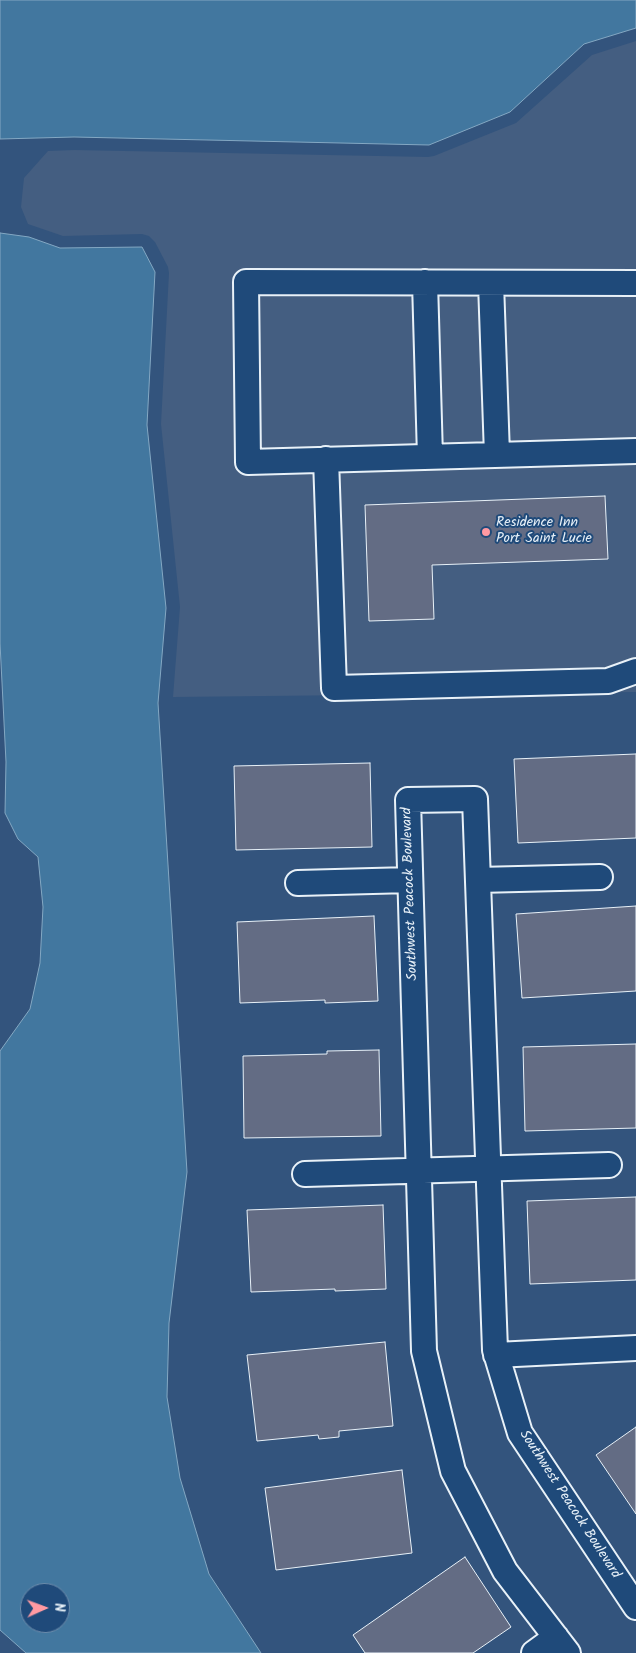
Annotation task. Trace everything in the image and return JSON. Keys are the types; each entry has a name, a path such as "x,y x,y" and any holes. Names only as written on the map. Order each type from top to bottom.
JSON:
{"street":[{"path":"636,283 246,282 248,462 636,451"},
{"path":"425,282 430,456"},
{"path":"491,282 497,454"},
{"path":"326,460 334,688 608,680 636,670"},
{"name":"Southwest Peacock Boulevard","path":"562,1645 505,1571 453,1471 424,1351 408,800 475,799 496,1355 520,1433 636,1607"},
{"path":"478,880 600,877"},
{"path":"298,883 410,880"},
{"path":"305,1174 609,1165"},
{"path":"496,1355 636,1348"},
{"path":"534,1653 562,1645"}],"shaded area":[{"path":"0,0 636,0 636,28 584,44 510,112 429,145 74,137 0,139"},
{"path":"636,41 636,692 173,697 180,607 161,424 168,267 155,242 149,236 142,234 63,236 28,224 21,207 24,178 48,151 434,156 516,123 592,55"},
{"path":"0,233 29,237 60,248 142,247 155,272 147,425 166,608 158,703 187,1172 169,1323 167,1397 180,1478 209,1574 261,1653 26,1653 0,1630 0,1051 30,1009 40,963 43,907 38,857 18,839 5,813 6,762 0,643"}],"building":[{"name":"Residence Inn Port Saint Lucie","path":"605,496 608,559 432,565 434,619 369,621 365,505"},
{"path":"636,754 636,838 518,843 514,759"},
{"path":"370,763 372,847 236,850 234,766"},
{"path":"636,906 636,991 522,998 516,914"},
{"path":"374,916 378,1001 325,1003 325,1000 240,1003 237,922"},
{"path":"636,1044 636,1128 525,1131 523,1047"},
{"path":"379,1050 381,1136 244,1138 243,1056 327,1054 327,1051"},
{"path":"636,1197 636,1280 530,1284 527,1201"},
{"path":"383,1205 386,1289 251,1292 247,1210"},
{"path":"385,1342 393,1426 339,1431 339,1437 319,1439 318,1435 257,1441 247,1355"},
{"path":"636,1427 636,1514 596,1455"},
{"path":"402,1470 412,1553 276,1570 265,1488"},
{"path":"465,1557 511,1627 473,1653 365,1653 353,1635"}],"place":[{"name":"Residence Inn Port Saint Lucie","path":"486,532"}]}
